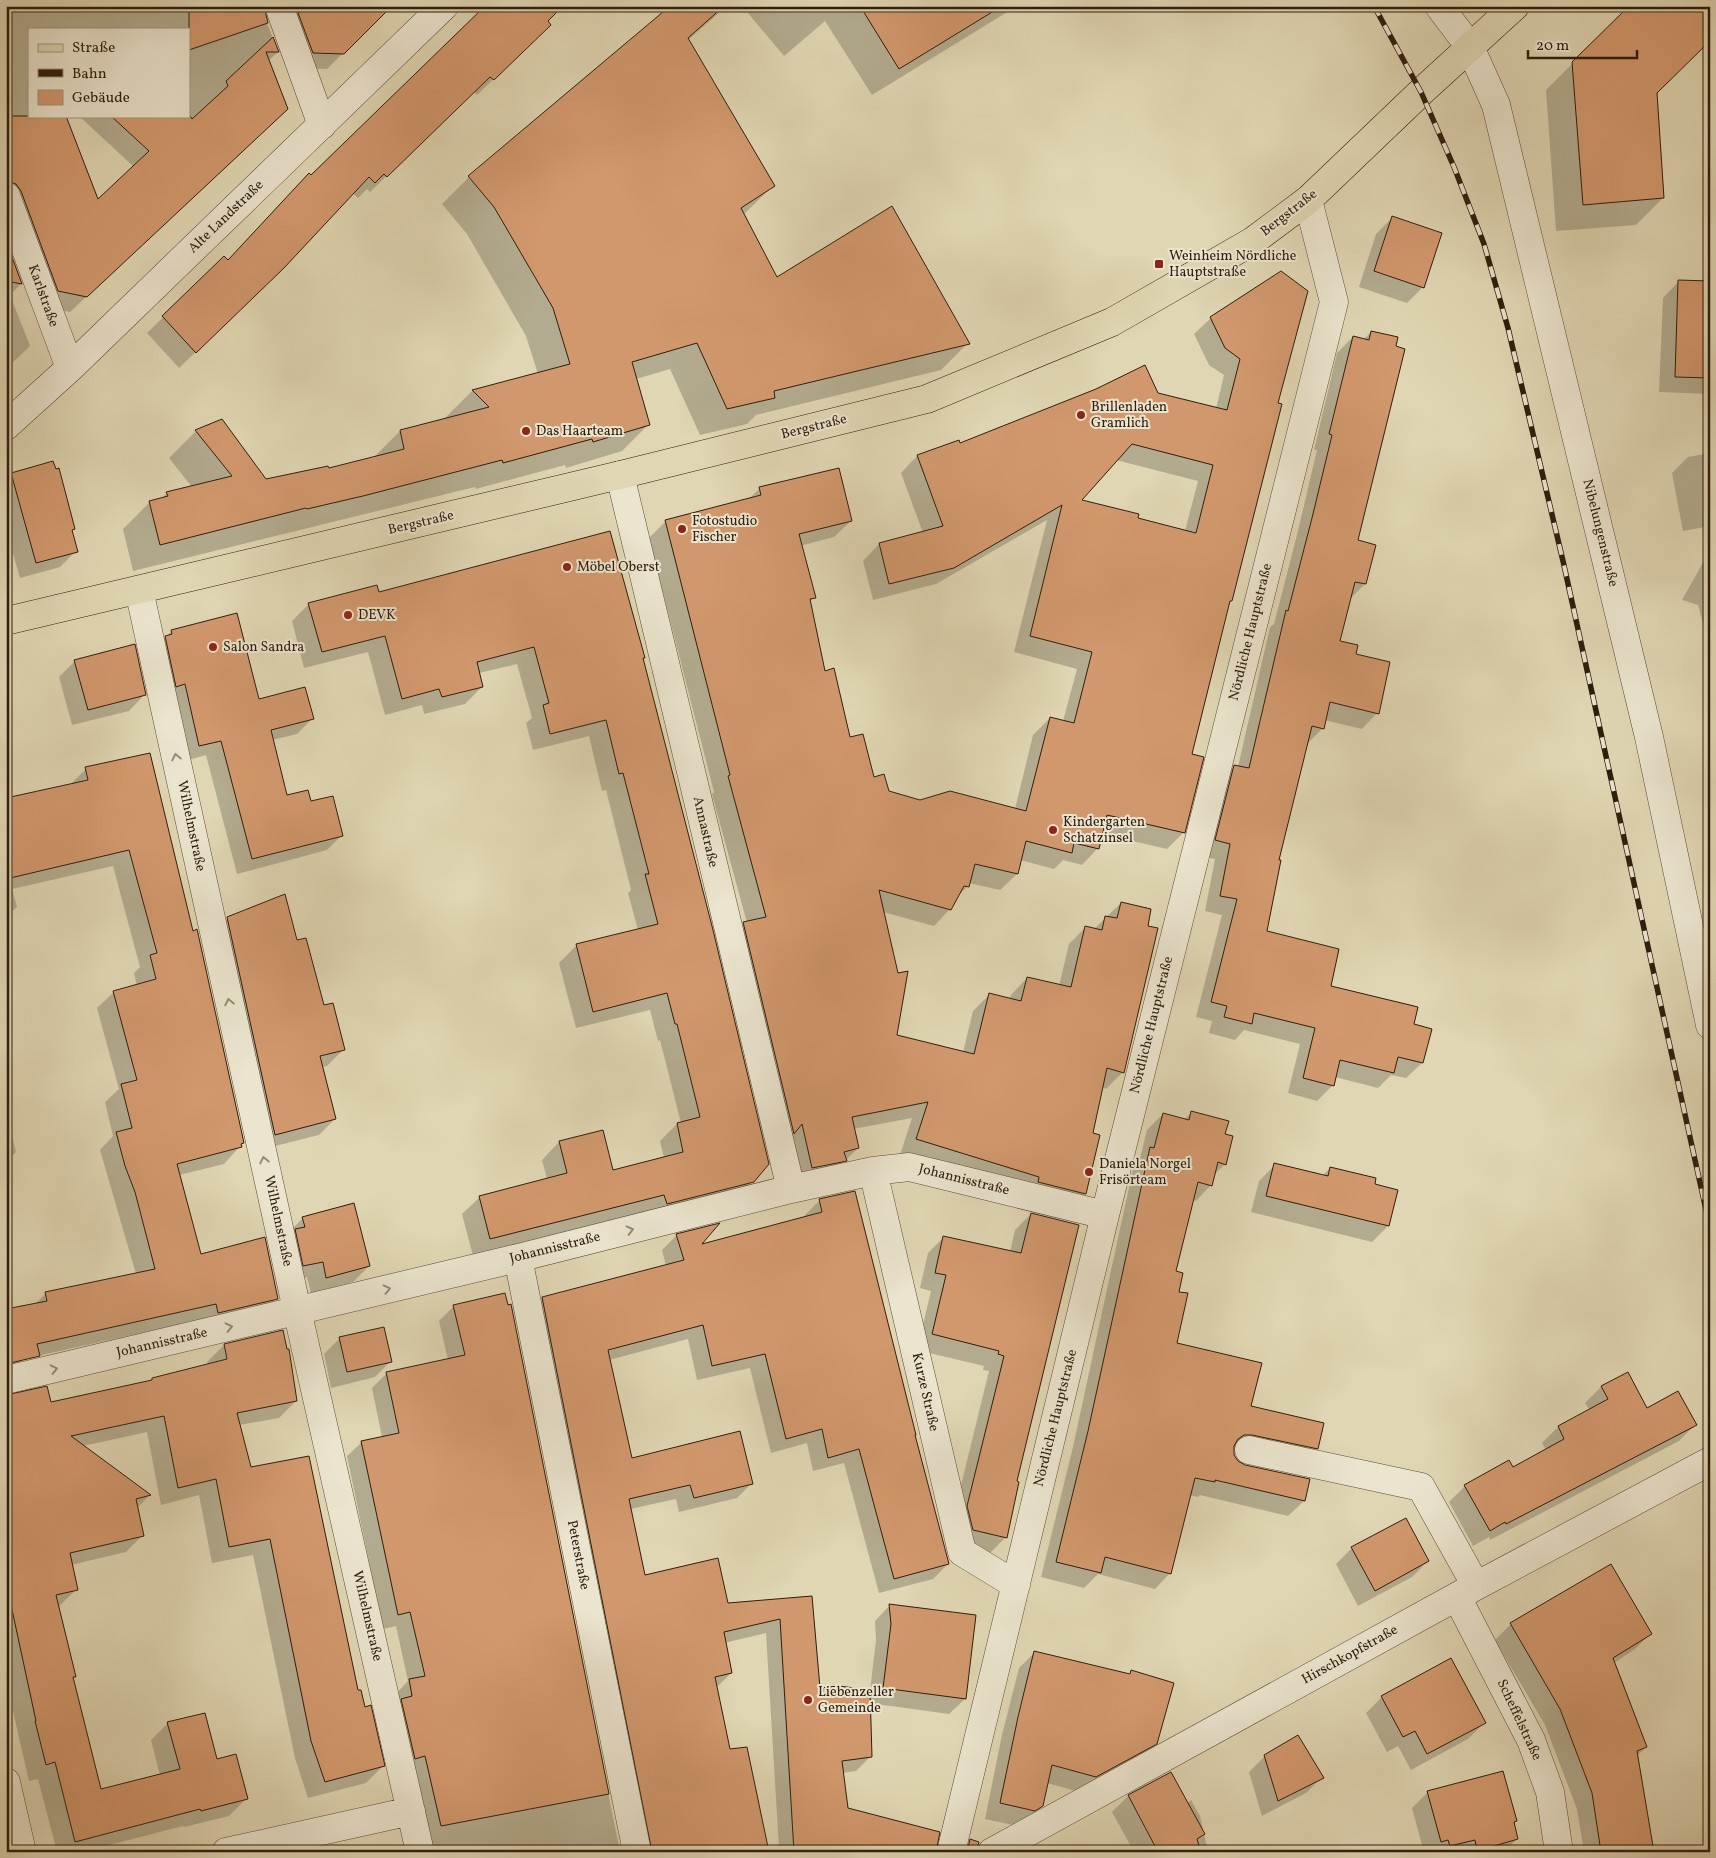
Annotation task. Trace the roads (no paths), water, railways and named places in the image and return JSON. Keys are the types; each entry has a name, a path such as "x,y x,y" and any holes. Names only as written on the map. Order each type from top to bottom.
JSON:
{"main road":[{"name":"Bergstraße","path":"6,621 620,475 928,399 1112,322 1253,241 1308,200 1514,6"}],"street":[{"path":"279,6 322,125"},
{"name":"Alte Landstraße","path":"6,426 70,368 444,6"},
{"name":"Nibelungenstraße","path":"1439,6 1470,47 1496,105 1649,737 1710,1025"},
{"name":"Karlstraße","path":"6,196 70,368"},
{"name":"Nördliche Hauptstraße","path":"951,1852 1105,1215 1334,302 1308,200"},
{"name":"Annastraße","path":"620,475 791,1189"},
{"name":"Wilhelmstraße","path":"139,590 297,1310 420,1852"},
{"name":"Johannisstraße","path":"6,1380 518,1258 872,1170 909,1167 1105,1215"},
{"name":"Kurze Straße","path":"872,1170 962,1552 1016,1585"},
{"name":"Peterstraße","path":"518,1258 638,1852"},
{"name":"Scheffelstraße","path":"1249,1450 1421,1486 1531,1740 1550,1792 1559,1852"},
{"name":"Hirschkopfstraße","path":"992,1852 1466,1591 1710,1461"},
{"path":"6,1782 22,1852"},
{"path":"226,1852 411,1811"}],"railway":[{"path":"1374,6 1421,92 1454,167 1484,244 1508,328 1563,561 1710,1228"}],"place":[{"name":"Weinheim Nördliche Hauptstraße","path":"1159,264"},
{"name":"Brillenladen Gramlich","path":"1081,415"},
{"name":"Das Haarteam","path":"526,431"},
{"name":"Fotostudio Fischer","path":"682,529"},
{"name":"Möbel Oberst","path":"567,567"},
{"name":"DEVK","path":"348,615"},
{"name":"Salon Sandra","path":"213,647"},
{"name":"Kindergarten Schatzinsel","path":"1053,830"},
{"name":"Daniela Norgel Frisörteam","path":"1089,1172"},
{"name":"Liebenzeller Gemeinde","path":"808,1700"}]}
